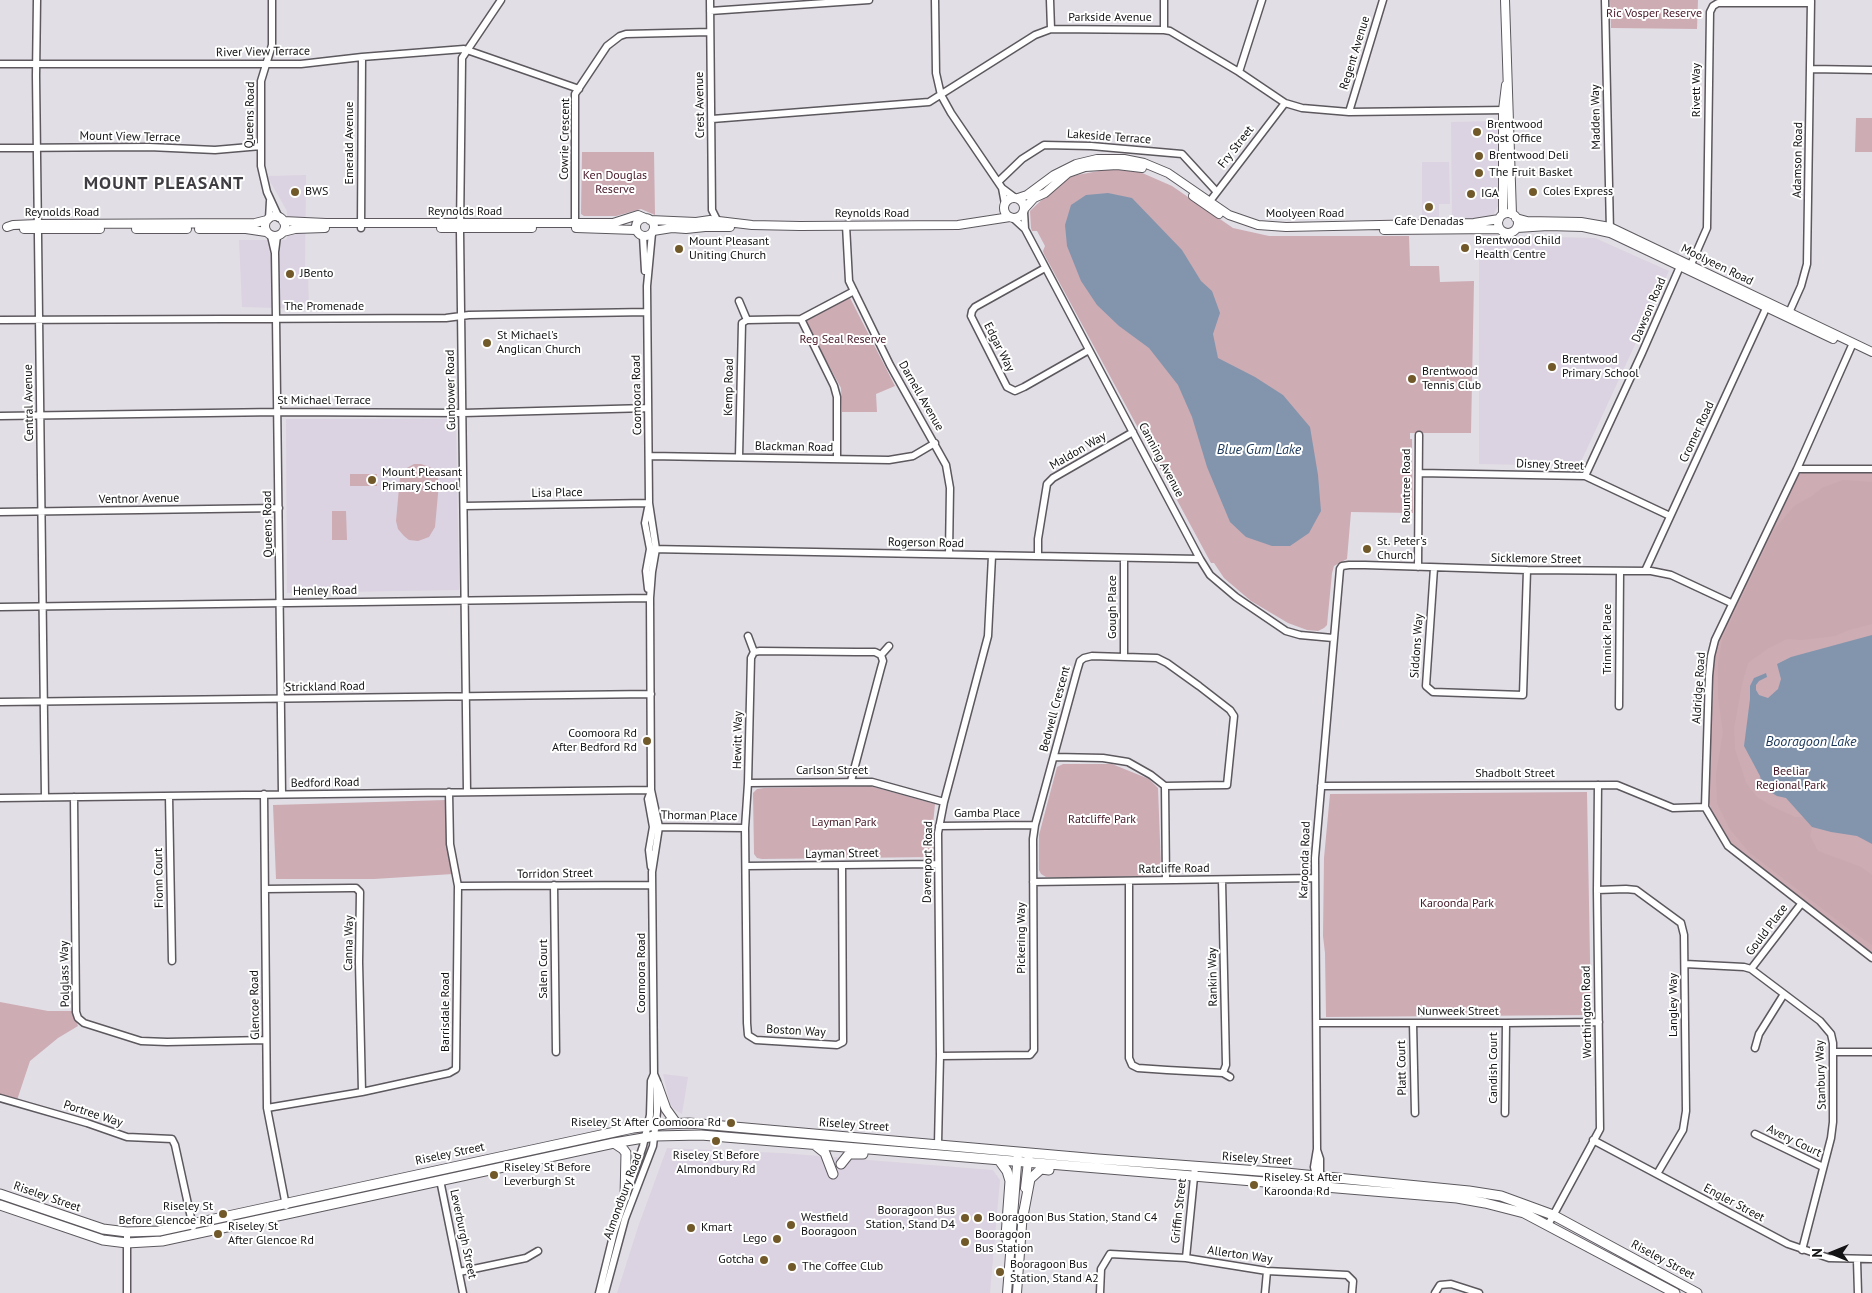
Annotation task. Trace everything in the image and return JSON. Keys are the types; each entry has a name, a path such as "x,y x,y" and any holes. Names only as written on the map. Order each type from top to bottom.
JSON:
{"highway":[{"path":"657,1084 666,1109 676,1123"},
{"name":"Riseley Street","path":"0,1194 103,1229 127,1232 159,1231 571,1141 676,1123 938,1144 1299,1185 1457,1198 1524,1213 1675,1293"},
{"name":"Riseley Street","path":"0,1205 93,1237 127,1243 162,1242 614,1143 655,1136 701,1135 1094,1168 1316,1176 1468,1191 1493,1195 1530,1205 1553,1215 1697,1293"},
{"path":"614,1143 626,1153 625,1197"},
{"path":"814,1144 825,1153 833,1174"},
{"path":"840,1164 849,1154 869,1154 877,1150"},
{"path":"999,1160 1007,1171 1010,1181 1006,1236 1010,1251"},
{"path":"1023,1216 1030,1179 1041,1169 1081,1172 1094,1168"}],"main road":[{"path":"1500,229 1508,217 1505,0"},
{"name":"Moolyeen Road","path":"1016,198 1033,192 1054,175 1067,168 1086,161 1106,159 1133,161 1168,172 1232,222 1269,231 1500,229 1512,233 1517,228 1548,226 1610,230"},
{"name":"Moolyeen Road","path":"1024,210 1034,198 1045,193 1068,173 1101,164 1127,165 1149,169 1171,180 1208,204 1238,219 1269,227 1474,223 1508,217 1527,221 1581,222 1610,230 1852,345 1872,352"},
{"path":"993,218 1009,199 1016,198"},
{"name":"Canning Avenue","path":"1016,198 1023,202 1024,210"},
{"name":"Canning Avenue","path":"1005,205 1005,212 1011,217"},
{"path":"1011,217 1019,217 1024,210"},
{"name":"Reynolds Road","path":"575,226 613,223 638,216 648,219 684,222 705,220 752,225 958,225 993,218 1011,217"},
{"name":"Reynolds Road","path":"4,227 13,229 38,226 234,225 255,223 274,217 281,220 362,226"},
{"path":"1508,217 1517,228"},
{"path":"648,219 653,224 652,232 648,236 643,236 636,230 638,222 648,219"},
{"path":"268,220 265,226 274,234 284,227 281,220"},
{"name":"Reynolds Road","path":"234,225 274,234 295,229 362,226 575,226 636,230"},
{"name":"Reynolds Road","path":"652,232 672,228 691,229 752,225"},
{"name":"Moolyeen Road","path":"1852,345 1872,358"},
{"path":"1006,1293 1018,1152"},
{"path":"1017,1293 1028,1153"}],"street":[{"name":"Central Avenue","path":"36,0 45,797"},
{"name":"Queens Road","path":"268,220 270,201 263,178 260,146 261,81 272,45 272,0"},
{"name":"Gunbower Road","path":"467,791 461,317 462,61 501,0"},
{"name":"Crest Avenue","path":"710,0 712,210 718,222"},
{"path":"710,11 869,0"},
{"name":"Canning Avenue","path":"935,0 938,88 951,113 1000,185 1016,198"},
{"path":"1050,0 1051,29"},
{"path":"1164,0 1164,30"},
{"path":"1239,72 1262,0"},
{"name":"Regent Avenue","path":"1349,112 1383,0"},
{"name":"Madden Way","path":"1605,0 1610,230"},
{"name":"Adamson Road","path":"1788,315 1801,286 1807,264 1811,2"},
{"name":"Rivett Way","path":"1689,267 1707,228 1710,12 1713,6 1718,3 1811,2"},
{"name":"Parkside Avenue","path":"712,119 922,104 941,95 1035,35 1051,29 1164,30 1178,34 1285,103 1302,108 1349,112 1506,110"},
{"name":"Cowrie Crescent","path":"575,226 575,94 607,46 620,36 626,34 710,32"},
{"name":"River View Terrace","path":"0,64 301,64 445,49 468,49 579,89"},
{"name":"Emerald Avenue","path":"362,57 362,226"},
{"path":"1810,69 1872,70"},
{"name":"Fry Street","path":"1208,204 1216,191 1285,103"},
{"name":"Lakeside Terrace","path":"1000,185 1022,159 1044,145 1091,146 1182,154 1216,191"},
{"name":"Mount View Terrace","path":"0,148 149,147 215,150 260,146"},
{"name":"Canning Avenue","path":"1000,185 1005,205"},
{"name":"Queens Road","path":"270,201 281,220"},
{"path":"705,220 712,210"},
{"name":"Canning Avenue","path":"1024,210 1025,229"},
{"name":"Canning Avenue","path":"1011,217 1025,229 1200,559 1217,582 1274,624 1292,633 1333,638"},
{"name":"Darnell Avenue","path":"846,225 849,281 905,394 935,443 946,466 949,476 949,554"},
{"name":"Coomoora Road","path":"647,286 652,232"},
{"name":"Queens Road","path":"274,234 282,794"},
{"name":"Coomoora Road","path":"643,236 647,286 649,456 649,503 645,523 653,549 646,571 650,598 651,790 656,827 652,884 654,1074 657,1084 652,1126 645,1137"},
{"name":"Dawson Road","path":"1585,476 1681,263"},
{"name":"Edgar Way","path":"1046,268 975,307 971,316 1007,388 1015,391 1089,350"},
{"path":"739,301 747,320 801,319 854,292"},
{"name":"Cromer Road","path":"1645,571 1768,305"},
{"name":"The Promenade","path":"0,320 461,317 469,315 647,312"},
{"path":"801,319 834,386 837,397 837,458"},
{"name":"Kemp Road","path":"739,457 741,332 742,323 747,320"},
{"name":"Aldridge Road","path":"1705,808 1710,666 1715,640 1731,603 1797,469 1852,345"},
{"name":"St Michael Terrace","path":"0,416 278,412 463,413 648,408"},
{"name":"Maldon Way","path":"1038,556 1038,539 1047,484 1053,478 1133,432"},
{"name":"Rountree Road","path":"1418,567 1419,434"},
{"name":"Blackman Road","path":"649,456 889,460 913,456 935,443"},
{"path":"1797,469 1872,469"},
{"name":"Disney Street","path":"1419,473 1585,476 1670,516"},
{"name":"Lisa Place","path":"464,506 649,503"},
{"name":"Ventnor Avenue","path":"0,512 279,508"},
{"name":"Rogerson Road","path":"653,549 1200,559"},
{"name":"Davenport Road","path":"938,1144 940,1056 939,826 988,636 992,556"},
{"name":"Gough Place","path":"1124,558 1124,657"},
{"name":"Sicklemore Street","path":"1338,574 1342,566 1349,565 1620,572 1645,571 1671,575 1731,603"},
{"name":"Siddons Way","path":"1434,568 1426,686 1433,692 1526,697 1527,570"},
{"name":"Trinnick Place","path":"1619,706 1620,572"},
{"name":"Karoonda Road","path":"1316,1176 1320,1172 1320,1158 1317,1149 1315,878 1338,574"},
{"name":"Henley Road","path":"0,608 650,598"},
{"name":"Hewitt Way","path":"746,828 751,658 754,652 748,636"},
{"path":"881,655 889,646"},
{"path":"754,652 875,652 881,655 883,661 851,781"},
{"name":"Bedwell Crescent","path":"1035,825 1080,661 1092,656 1157,658 1199,686 1230,710 1234,716 1227,784"},
{"name":"Strickland Road","path":"0,702 650,694"},
{"path":"1054,757 1103,758 1128,762 1136,765 1165,786 1227,784 1233,789"},
{"name":"Carlson Street","path":"748,783 872,782 944,802"},
{"name":"Worthington Road","path":"1548,1225 1600,1129 1597,890 1598,785"},
{"name":"Shadbolt Street","path":"1321,786 1617,785 1674,808 1705,808"},
{"path":"1165,786 1166,880"},
{"name":"Bedford Road","path":"0,798 651,790"},
{"name":"Barrisdale Road","path":"267,1108 362,1092 449,1073 456,1069 458,886 450,844 449,792"},
{"name":"Glencoe Road","path":"264,794 267,1108 288,1213"},
{"name":"Fionn Court","path":"169,796 172,961"},
{"name":"Polglass Way","path":"74,797 76,1012 78,1018 84,1023 141,1041 266,1040"},
{"path":"1705,808 1728,846 1872,958"},
{"name":"Gamba Place","path":"939,826 1035,825"},
{"name":"Pickering Way","path":"1034,1050 1033,839 1035,825"},
{"name":"Thorman Place","path":"656,827 746,828"},
{"name":"Boston Way","path":"746,828 748,1035 756,1040 837,1045 844,1042 842,865"},
{"name":"Layman Street","path":"746,866 938,864"},
{"name":"Ratcliffe Road","path":"1033,882 1315,878"},
{"name":"Rankin Way","path":"1222,880 1226,1065 1223,1073"},
{"path":"1129,881 1129,1058 1132,1065 1138,1068 1223,1073 1230,1077"},
{"name":"Torridon Street","path":"458,886 652,884"},
{"name":"Salen Court","path":"554,885 556,1052"},
{"name":"Canna Way","path":"264,889 356,888 360,892 359,962 362,1092"},
{"name":"Langley Way","path":"1597,890 1636,890 1680,923 1684,935 1686,1111 1683,1130 1657,1174"},
{"name":"Gould Place","path":"1751,969 1801,904"},
{"path":"1685,964 1751,969"},
{"name":"Stanbury Way","path":"1751,969 1826,1028 1831,1034 1834,1052 1834,1122 1802,1250"},
{"path":"1755,1048 1759,1034 1784,994"},
{"name":"Nunweek Street","path":"1317,1023 1506,1024 1599,1022"},
{"name":"Platt Court","path":"1413,1023 1415,1113"},
{"name":"Candish Court","path":"1505,1113 1506,1024"},
{"path":"940,1056 1030,1055 1034,1050 1040,1055"},
{"path":"1834,1052 1872,1052"},
{"path":"1126,1071 1132,1065"},
{"name":"Coomoora Road","path":"654,1074 650,1081 652,1126 655,1136"},
{"name":"Portree Way","path":"0,1098 87,1123 127,1138 172,1139 175,1145 194,1235"},
{"name":"Avery Court","path":"1755,1134 1823,1167"},
{"name":"Almondbury Road","path":"605,1293 624,1219 644,1172 655,1136"},
{"name":"Almondbury Road","path":"599,1293 614,1232 645,1137"},
{"name":"Engler Street","path":"1593,1140 1774,1237 1802,1250 1829,1258 1872,1259"},
{"name":"Griffin Street","path":"1186,1258 1195,1172"},
{"path":"1299,1185 1316,1176 1322,1182 1343,1185 1350,1190"},
{"name":"Leverburgh Street","path":"440,1180 459,1272 461,1293"},
{"path":"127,1232 127,1293"},
{"path":"459,1272 526,1258 538,1251"},
{"name":"Allerton Way","path":"1100,1293 1101,1269 1110,1254 1186,1258 1267,1271 1347,1275 1353,1281 1352,1293"},
{"path":"1857,1260 1858,1293"},
{"path":"1265,1293 1267,1271"},
{"path":"1435,1293 1440,1285 1451,1284 1479,1293"}],"shaded area":[{"path":"1497,121 1498,206 1492,217 1481,221 1452,222 1451,122"},
{"path":"1422,162 1449,162 1450,204 1439,204 1439,219 1422,218"},
{"path":"306,175 305,272 308,272 309,309 242,307 239,240 285,240 287,238 287,211 267,176"},
{"name":"Brentwood Primary School","path":"1479,235 1595,238 1669,271 1579,466 1479,464"},
{"name":"Mount Pleasant Primary School","path":"286,419 456,419 459,590 287,593"},
{"path":"1843,480 1872,482 1872,624 1835,636 1802,640 1787,639 1767,649 1748,663 1734,728 1735,749 1746,783 1757,797 1795,817 1804,817 1812,827 1810,836 1818,851 1861,867 1872,875 1872,945 1749,852 1729,828 1717,803 1716,774 1723,732 1718,697 1718,664 1722,640 1774,530 1794,506 1822,488"},
{"path":"663,1074 688,1077 682,1114 670,1104"},
{"path":"667,1148 782,1153 993,1170 1000,1180 990,1293 617,1293 638,1227"}],"green space":[{"name":"Ric Vosper Reserve","path":"1610,0 1698,0 1697,29 1611,28"},
{"path":"1856,118 1872,118 1872,152 1855,152"},
{"name":"Ken Douglas Reserve","path":"582,152 654,152 655,215 641,209 616,216 584,216 581,214"},
{"path":"1110,169 1140,172 1172,186 1233,228 1269,236 1409,236 1410,266 1439,266 1440,282 1474,281 1471,433 1410,433 1410,439 1412,439 1413,513 1351,512 1347,559 1334,566 1327,625 1318,631 1307,630 1288,623 1251,601 1224,578 1214,563 1211,563 1044,254 1045,246 1037,231 1032,231 1030,211 1066,177"},
{"name":"Reg Seal Reserve","path":"850,298 895,386 876,394 877,412 842,412 841,388 804,320"},
{"path":"414,464 430,467 437,475 439,483 435,527 429,537 418,541 409,540 404,536 398,529 396,521 400,477 405,469"},
{"name":"Beeliar Regional Park","path":"1872,467 1872,953 1731,846 1712,813 1709,802 1713,667 1718,640 1796,475 1807,471"},
{"path":"350,474 377,474 377,486 350,486"},
{"path":"332,511 346,511 347,540 332,540"},
{"name":"Ratcliffe Park","path":"1063,764 1112,764 1149,779 1158,788 1161,868 1157,875 1046,877 1041,874 1039,870 1039,835 1057,767"},
{"name":"Layman Park","path":"870,786 935,804 933,857 762,859 757,858 754,854 753,793 757,789"},
{"name":"Karoonda Park","path":"1587,792 1591,1015 1326,1017 1323,936 1324,858 1330,794"},
{"path":"446,800 446,842 453,874 374,879 276,879 273,805"},
{"path":"0,1002 48,1011 73,1011 78,1026 58,1038 30,1061 16,1103 0,1096"}],"water":[{"name":"Blue Gum Lake","path":"1108,193 1132,198 1182,250 1201,281 1212,291 1220,313 1213,334 1218,358 1255,377 1283,395 1310,427 1318,475 1321,511 1309,533 1290,546 1272,546 1246,537 1230,522 1207,467 1192,417 1178,385 1149,348 1119,326 1097,305 1081,281 1067,246 1065,225 1071,205 1086,195"},
{"name":"Booragoon Lake","path":"1872,635 1872,844 1857,836 1812,827 1786,798 1777,796 1767,790 1762,784 1760,776 1744,746 1750,686 1754,678 1766,673 1767,677 1759,681 1756,685 1756,690 1759,695 1768,698 1778,689 1781,679 1777,664 1791,657"}],"place":[{"name":"Brentwood Post Office","path":"1477,132"},
{"name":"Brentwood Deli","path":"1479,156"},
{"name":"The Fruit Basket","path":"1479,173"},
{"name":"BWS","path":"295,192"},
{"name":"Coles Express","path":"1533,192"},
{"name":"IGA","path":"1471,194"},
{"name":"Cafe Denadas","path":"1429,207"},
{"name":"Brentwood Child Health Centre","path":"1465,248"},
{"name":"Mount Pleasant Uniting Church","path":"679,249"},
{"name":"JBento","path":"290,274"},
{"name":"St Michael's Anglican Church","path":"487,343"},
{"name":"Brentwood Primary School","path":"1552,367"},
{"name":"Brentwood Tennis Club","path":"1412,379"},
{"name":"Mount Pleasant Primary School","path":"372,480"},
{"name":"St. Peter's Church","path":"1367,549"},
{"name":"Coomoora Rd After Bedford Rd","path":"647,741"},
{"name":"Riseley St After Coomoora Rd","path":"731,1123"},
{"name":"Riseley St Before Almondbury Rd","path":"716,1141"},
{"name":"Riseley St Before Leverburgh St","path":"494,1175"},
{"name":"Riseley St After Karoonda Rd","path":"1254,1185"},
{"name":"Riseley St Before Glencoe Rd","path":"223,1214"},
{"name":"Booragoon Bus Station, Stand D4","path":"965,1218"},
{"name":"Booragoon Bus Station, Stand C4","path":"978,1218"},
{"name":"Westfield Booragoon","path":"791,1225"},
{"name":"Kmart","path":"691,1228"},
{"name":"Riseley St After Glencoe Rd","path":"218,1234"},
{"name":"Lego","path":"777,1239"},
{"name":"Booragoon Bus Station","path":"965,1242"},
{"name":"Gotcha","path":"764,1260"},
{"name":"The Coffee Club","path":"792,1267"},
{"name":"Booragoon Bus Station, Stand A2","path":"1000,1272"}],"district":[{"name":"MOUNT PLEASANT","path":"164,184"}]}
